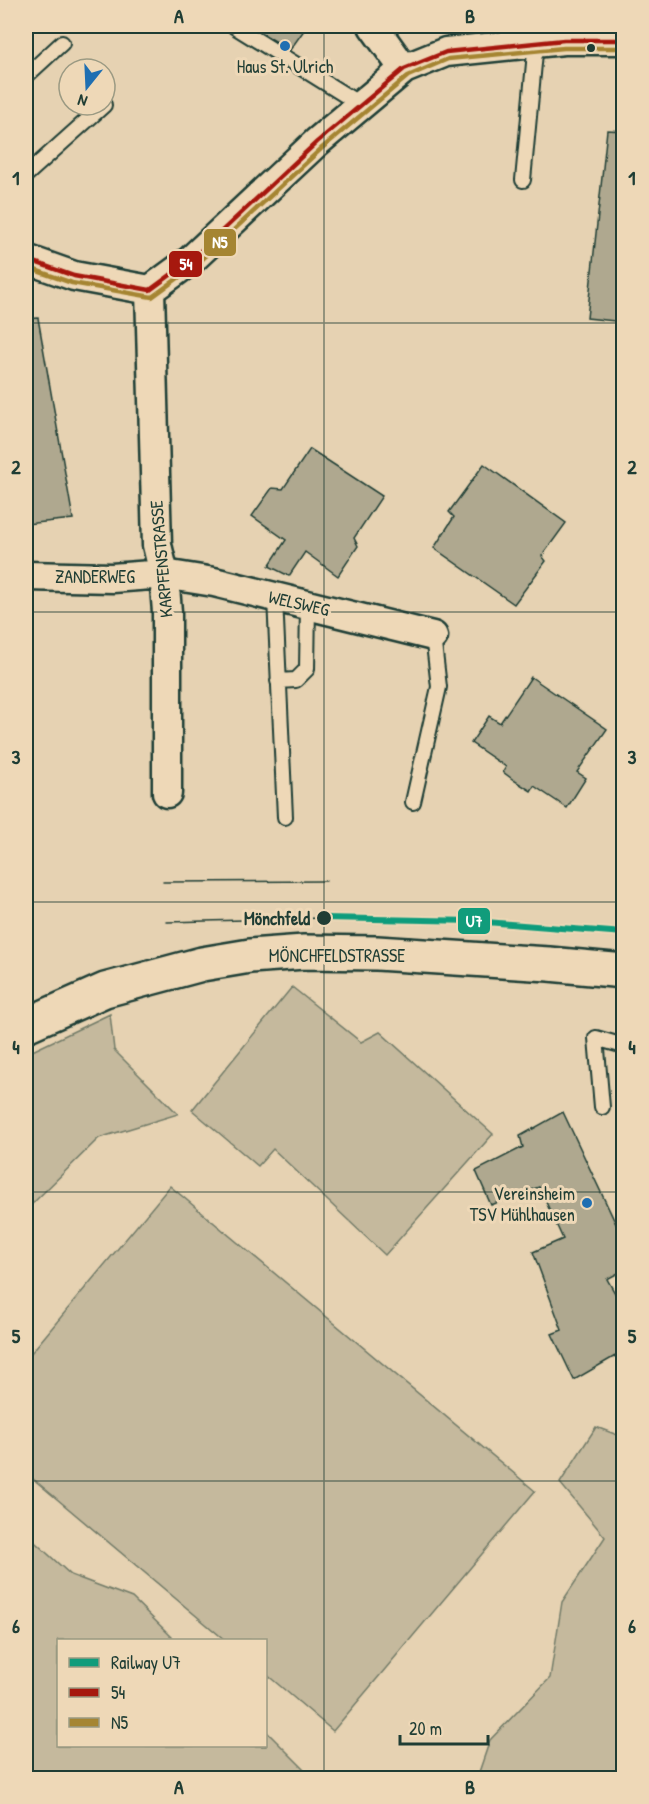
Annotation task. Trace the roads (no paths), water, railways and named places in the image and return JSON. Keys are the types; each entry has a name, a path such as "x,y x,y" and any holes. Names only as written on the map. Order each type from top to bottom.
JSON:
{"main road":[{"name":"MÖNCHFELDSTRASSE","path":"26,1025 105,990 202,964 250,956 304,952 377,953 624,971"}],"street":[{"path":"373,26 404,69"},
{"path":"26,259 74,276 150,290 192,260 317,142 404,69 446,52 564,39 624,40"},
{"name":"KARPFENSTRASSE","path":"150,290 157,545 164,574 167,612 167,793"},
{"name":"ZANDERWEG","path":"26,576 112,578 164,574"},
{"name":"WELSWEG","path":"164,574 214,582 433,636"}],"lane":[{"path":"234,26 361,105"},
{"path":"523,180 536,42"},
{"path":"26,76 62,43"},
{"path":"26,175 91,117"},
{"path":"275,598 285,817"},
{"path":"278,681 296,680 307,669 308,605"},
{"path":"413,802 439,687 433,636"},
{"path":"602,1107 596,1038 624,1046"}],"tram line":[{"path":"163,882 326,881"},
{"path":"167,922 324,918"}],"rail line":[{"name":"U7","path":"324,918 474,921 624,933"}],"place":[{"name":"Haus St. Ulrich","path":"285,46"},
{"name":"Mönchfeld","path":"324,918"},
{"name":"Vereinsheim TSV Mühlhausen","path":"587,1203"}]}
